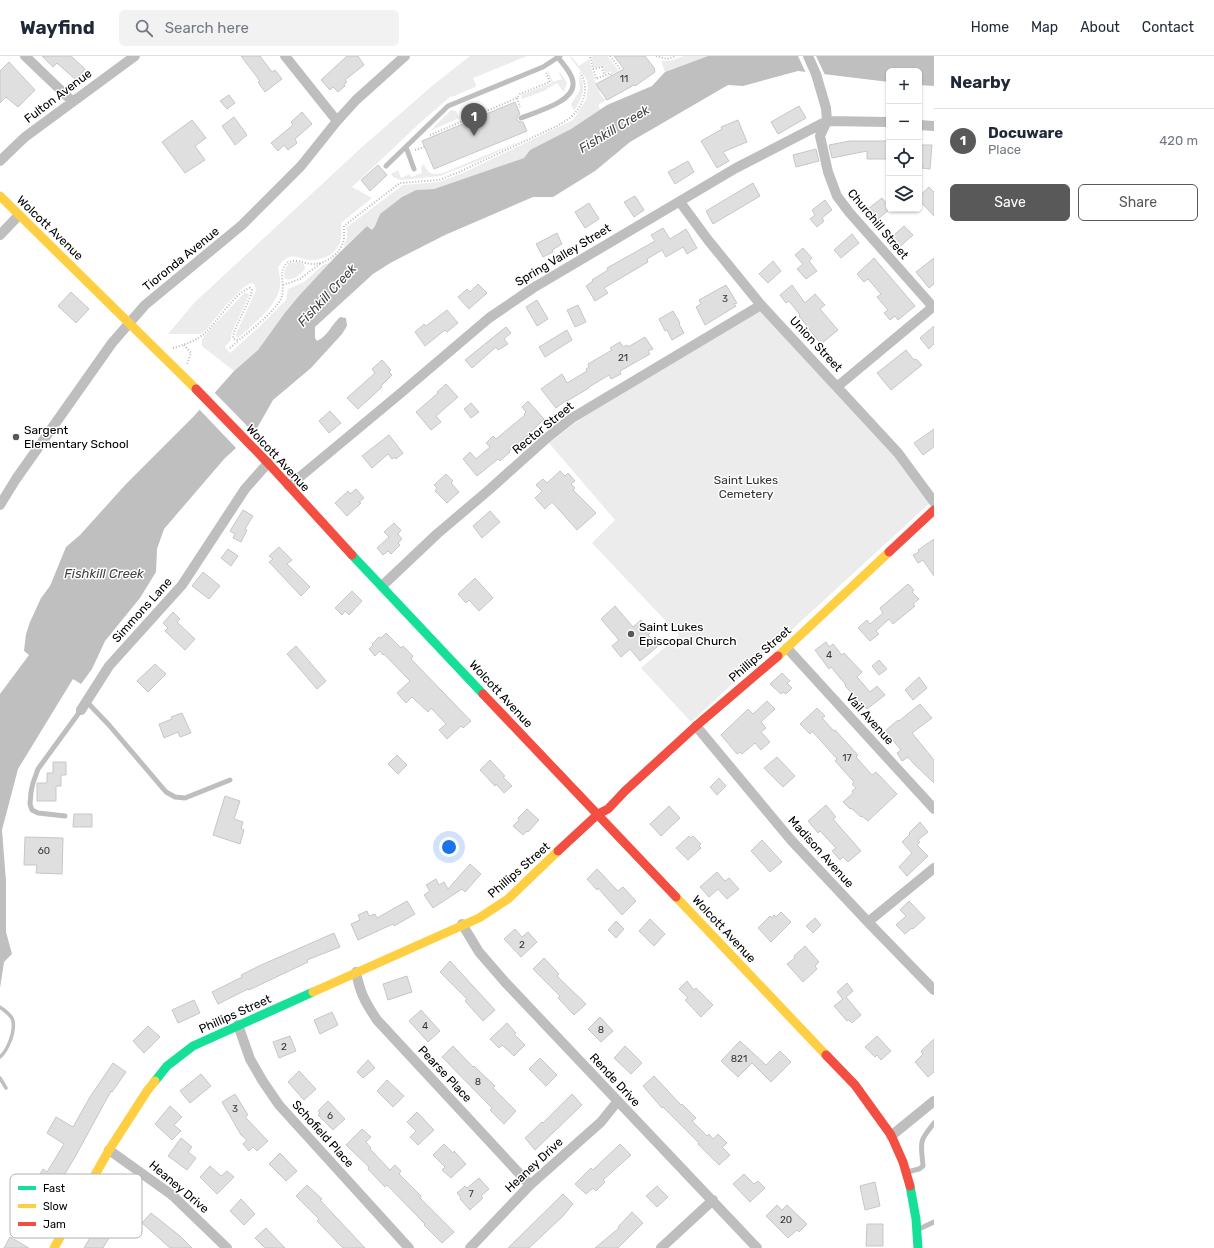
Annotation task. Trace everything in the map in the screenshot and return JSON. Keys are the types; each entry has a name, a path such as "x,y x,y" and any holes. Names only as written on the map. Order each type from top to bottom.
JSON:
{"main road":[{"name":"Wolcott Avenue","path":"0,196 140,332 265,460 382,586 854,1085 891,1136 906,1173 918,1229 918,1248"},
{"name":"Phillips Street","path":"96,1174 109,1150 147,1091 168,1066 193,1046 462,924 479,918 508,899 598,814 608,809 625,791 696,726 787,648 934,510"},
{"name":"Phillips Street","path":"54,1248 60,1238"}],"street":[{"path":"25,56 72,101"},
{"name":"Fulton Avenue","path":"0,161 25,137 135,56"},
{"path":"285,56 337,121"},
{"name":"Tioronda Avenue","path":"0,505 61,415 129,322 148,302 242,226 301,166 356,100 405,56"},
{"name":"Churchill Street","path":"808,56 816,74 826,108 827,121 820,136 828,172 837,196 849,212 933,307"},
{"name":"Spring Valley Street","path":"289,486 489,318 533,288 736,168 827,121 886,122"},
{"path":"922,125 934,126"},
{"name":"Union Street","path":"680,202 708,240 761,305 838,386 898,453 934,502"},
{"path":"0,235 19,215"},
{"name":"Rector Street","path":"382,586 437,534 572,418 761,305"},
{"path":"838,386 933,307"},
{"name":"Simmons Lane","path":"84,705 109,666 182,585 265,460"},
{"name":"Vail Avenue","path":"787,648 934,809"},
{"name":"Madison Avenue","path":"696,726 792,840 934,990"},
{"path":"868,922 934,868"},
{"name":"Rende Drive","path":"462,924 479,952 504,982 757,1248"},
{"name":"Pearse Place","path":"356,972 359,989 367,1006 377,1020 530,1185"},
{"name":"Schofield Place","path":"238,1025 250,1059 279,1105 409,1248"},
{"path":"891,1136 934,1101"},
{"name":"Heaney Drive","path":"470,1248 530,1185 601,1122 617,1102"},
{"name":"Heaney Drive","path":"109,1150 172,1195 207,1227 227,1248"},
{"path":"661,1248 713,1200"}],"lane":[{"path":"386,166 448,106 543,67 558,57 574,83 571,93 553,106 521,118"},
{"path":"406,147 414,169"},
{"path":"84,705 109,725 166,792 175,797 185,798 230,780"},
{"name":"Simmons Lane","path":"65,816 38,813 32,810 30,804 31,792 36,775 84,705"},
{"path":"906,1173 924,1166 921,1142 934,1123"},
{"path":"918,1229 934,1222"}],"path":[{"path":"610,56 621,70"},
{"path":"656,56 667,59 676,56"},
{"path":"590,57 596,79 610,73 611,75"},
{"path":"593,69 602,67 604,76"},
{"path":"284,285 300,279 329,259 341,247 344,238 344,226 400,183 438,180 452,175 557,126 572,117 584,99 586,88 585,81 577,70"},
{"path":"430,136 517,98 520,94 550,82 546,72"},
{"path":"517,98 520,106"},
{"path":"417,145 415,150 424,146"},
{"path":"230,348 257,325 280,301 284,285 282,274 285,265 290,261 299,260 314,264 322,263"},
{"path":"169,349 184,345 206,333 228,307 243,292 250,288 252,290 252,295 234,332 234,338 239,340"},
{"path":"184,345 191,353 187,367"}],"green space":[{"path":"470,56 527,56 473,78 476,85 475,87 452,97 451,96 352,187 372,198 341,223 341,240 336,249 330,255 317,260 309,260 292,256 283,261 278,267 280,284 275,301 264,315 238,338 236,337 236,334 256,290 254,284 251,283 244,287 226,305 206,330 200,334 168,334 194,303 362,147 432,86"},
{"path":"607,56 619,71 612,74 610,71 605,74 603,66 594,68 591,57"},
{"path":"684,56 708,56 665,72 661,61 670,61"},
{"path":"570,57 572,57 579,66 589,59 594,79 601,91 599,92 604,99 606,98 607,100 599,104 599,108 601,109 571,129 530,150 524,158 434,189 416,190 402,197 380,214 372,230 367,226 343,248 347,238 347,227 403,185 439,182 463,173 573,120 586,100 588,87 587,80"},
{"path":"548,71 553,82 562,79 559,73 560,72 567,83 564,91 557,83 544,91 522,99 521,95 552,83 547,72"},
{"path":"580,76 583,90 579,103 574,111 571,104 580,90"},
{"path":"451,110 456,111 459,118 430,131"},
{"path":"525,139 483,159 440,176 401,180 393,177 391,174 398,170 401,178 410,174 411,177 422,173 421,167 424,164 427,170 431,173 443,173"},
{"path":"298,262 304,264 305,269 296,277 285,279 284,272 290,263"},
{"path":"331,262 284,314 258,350 234,371 202,346 204,336 246,292 249,295 232,332 231,340 225,347 230,353 286,300 288,289 304,282 323,265"},
{"name":"Saint Lukes Cemetery","path":"761,305 898,453 930,503 691,722 641,668 679,635 592,543 615,520 549,443 584,416"}],"water":[{"name":"Fishkill Creek","path":"708,56 934,56 934,86 922,85 922,68 886,68 886,82 798,71 743,86 728,85 630,142 595,171 553,197 533,197 445,235 392,262 373,274 315,327 315,338 317,341 324,337 340,317 346,318 347,326 342,334 311,368 273,400 256,430 225,458 164,529 157,549 156,572 140,598 105,641 92,669 81,684 73,679 18,769 2,830 6,881 6,932 12,954 4,962 0,988 0,694 29,655 24,651 26,634 30,622 41,598 50,586 66,547 80,535 126,484 194,416 234,371 258,350 298,297 336,256 367,226 372,230 380,214 402,197 416,190 434,189 524,158 530,150 571,129 607,105 652,86 665,72"}],"pier":[{"path":"798,56 816,56 825,75 806,73"},
{"path":"213,391 255,434 237,449 198,408"}],"building":[{"path":"42,56 71,56 85,69 76,80 57,63 53,67"},
{"path":"241,56 260,56 272,72 275,70 282,79 265,92 258,82 260,81"},
{"path":"347,56 358,56 364,65 345,80 347,82 344,84 345,86 338,92 333,87 330,90 321,80"},
{"path":"614,56 645,56 655,69 655,72 635,86 634,85 607,100 596,84 624,69"},
{"path":"9,62 35,90 18,107 6,97 0,103 0,71"},
{"path":"229,95 235,103 227,109 220,101"},
{"path":"515,102 520,114 517,117 517,120 523,122 527,131 434,169 422,141"},
{"path":"799,106 806,118 778,134 771,122"},
{"path":"302,112 312,124 295,139 297,143 288,150 284,145 278,151 271,143 293,125 291,122"},
{"path":"234,117 247,135 235,145 222,126"},
{"path":"192,120 206,138 195,146 205,160 185,173 162,142"},
{"path":"738,120 747,142 723,152 729,161 717,168 701,141 722,129 721,127"},
{"path":"850,141 886,141 886,159 867,159 867,151 832,158 829,145"},
{"path":"922,145 932,145 930,169 922,168"},
{"path":"816,149 819,161 796,167 793,155"},
{"path":"688,161 694,172 675,184 668,172"},
{"path":"378,165 387,175 370,191 361,180"},
{"path":"753,183 760,196 713,224 706,211"},
{"path":"929,187 934,192 934,216 922,203 922,193"},
{"path":"635,196 644,210 634,217 624,202"},
{"path":"882,198 886,204 886,212 873,223 864,212"},
{"path":"825,200 832,210 822,218 824,221 817,227 810,219 815,215 812,210"},
{"path":"589,203 599,219 585,228 575,212"},
{"path":"904,226 913,235 895,251 886,242"},
{"path":"663,228 670,239 686,229 697,248 687,254 683,247 666,257 662,250 647,259 648,262 604,288 608,293 595,301 586,286 593,281 592,280 608,270 607,268 655,241 651,235"},
{"path":"557,233 562,244 552,250 553,252 543,257 536,244"},
{"path":"852,234 859,243 841,258 834,250"},
{"path":"803,248 812,258 809,261 817,271 806,279 797,269 803,264 795,255"},
{"path":"874,258 915,306 898,320 895,316 890,320 884,313 888,310 877,297 881,294 868,279 864,282 857,274"},
{"path":"934,258 934,284 929,288 916,272"},
{"path":"773,261 781,271 768,283 759,274"},
{"path":"478,284 487,293 469,309 458,297 467,289 470,292"},
{"path":"726,285 737,303 734,304 736,306 705,325 696,307 701,304 699,300"},
{"path":"792,285 805,303 815,294 825,305 820,309 838,330 821,344 789,301 786,303 780,295"},
{"path":"71,292 89,309 76,323 58,306"},
{"path":"537,300 548,319 537,326 526,307"},
{"path":"578,305 586,322 575,327 567,310"},
{"path":"447,310 458,323 447,332 445,330 425,346 415,332 424,324 426,326"},
{"path":"673,311 684,333 672,340 667,330 665,331 659,319"},
{"path":"934,326 934,344 929,349 920,338"},
{"path":"506,327 511,333 504,339 508,344 498,350 496,347 472,368 465,360"},
{"path":"567,330 572,340 545,357 539,347"},
{"path":"645,337 653,349 648,351 650,354 620,371 621,374 611,379 609,375 556,408 541,389 562,374 567,383 587,371 586,369 589,367 588,364 612,350 610,348 620,342 623,347 627,345 628,347"},
{"path":"906,350 914,360 916,359 922,365 891,390 877,373"},
{"path":"382,360 391,370 389,372 392,375 381,386 382,387 358,409 347,398 375,373 372,369"},
{"path":"446,384 458,397 436,416 441,422 431,430 416,412"},
{"path":"528,401 544,419 500,461 498,459 477,476 463,459 470,452 476,459 490,447 486,443 493,436 496,439 525,415 524,414 526,412 522,407"},
{"path":"471,403 479,412 471,418 464,409"},
{"path":"330,411 341,423 329,433 319,421"},
{"path":"934,429 934,447 923,455 914,443"},
{"path":"389,435 403,453 396,459 395,457 392,459 388,454 372,468 362,456"},
{"path":"560,471 565,476 568,473 575,481 571,484 575,488 573,490 596,513 577,530 552,502 545,509 535,498 542,491 536,485 543,479 547,483"},
{"path":"446,474 453,481 451,483 459,492 447,503 435,491 437,488 434,485"},
{"path":"356,489 364,498 359,502 361,503 347,516 335,503 348,491 350,494"},
{"path":"243,510 253,516 245,529 247,530 241,542 233,538 235,534 230,531"},
{"path":"490,511 500,522 482,538 473,526"},
{"path":"394,523 401,530 398,534 402,539 398,543 400,545 391,554 388,551 383,555 377,548 389,537 384,532"},
{"path":"934,539 934,576 923,560 918,563 913,555 919,552 918,550"},
{"path":"279,547 292,560 287,564 310,587 301,596 269,562 273,559 269,556"},
{"path":"228,549 238,556 231,566 221,558"},
{"path":"203,572 220,586 209,599 192,586"},
{"path":"475,578 493,598 479,611 469,600 466,603 458,594"},
{"path":"908,584 914,590 912,592 919,599 913,604 915,606 893,624 889,619 876,631 879,634 870,641 858,628 867,620 870,624 883,613 880,608"},
{"path":"352,591 362,601 349,615 345,611 342,615 335,608"},
{"name":"Saint Lukes Episcopal Church","path":"615,606 633,627 641,620 651,632 648,635 658,646 640,661 630,649 621,657 612,646 619,640 601,619"},
{"path":"173,612 180,619 177,622 195,639 185,650 165,631 168,628 163,623"},
{"path":"386,633 401,648 403,646 413,656 411,659 471,721 463,728 461,726 447,739 439,730 446,724 431,708 428,712 412,697 406,703 397,693 410,681 384,654 383,655 380,651 375,656 369,649 379,637 381,638"},
{"path":"826,642 829,647 833,644 842,655 844,653 862,672 857,677 870,692 877,686 885,695 867,709 845,686 846,685 831,667 829,669 815,650"},
{"path":"296,646 326,681 317,689 287,654"},
{"path":"879,660 887,669 879,675 872,666"},
{"path":"155,664 166,674 148,692 137,681"},
{"path":"782,673 790,681 787,683 792,688 786,694 783,692 781,694 770,684"},
{"path":"919,677 927,688 913,700 905,690"},
{"path":"767,701 775,709 761,722 766,728 761,732 770,742 761,750 755,743 742,754 740,752 737,754 721,735 748,709 753,714"},
{"path":"920,704 932,718 912,733 934,760 934,783 908,757 902,761 897,753 901,750 885,731"},
{"path":"817,708 825,716 822,718 858,755 856,757 872,775 876,772 897,794 868,821 851,808 850,809 843,802 853,793 852,791 856,788 852,784 854,782 835,761 837,759 812,731 810,734 800,724"},
{"path":"182,713 191,733 180,737 178,732 164,738 159,724"},
{"path":"397,755 407,765 398,774 388,764"},
{"path":"777,757 795,776 783,787 764,768"},
{"path":"490,760 512,786 504,793 480,770"},
{"path":"53,762 66,762 66,775 61,775 61,786 56,786 56,801 37,801 37,783 47,783 47,773 53,773"},
{"path":"719,778 726,786 717,795 710,787"},
{"path":"225,796 240,801 234,819 243,822 241,829 244,830 240,844 213,835"},
{"path":"826,805 836,817 833,819 861,851 848,862 843,857 840,860 832,851 836,848 820,831 818,833 808,821"},
{"path":"669,806 680,818 661,836 650,824"},
{"path":"527,809 539,820 528,832 527,831 523,835 513,826 519,820 518,818"},
{"path":"74,814 92,814 92,827 73,827"},
{"path":"920,822 928,832 918,840 920,842 917,845 928,856 907,876 899,867 912,853 902,842"},
{"path":"689,836 691,838 693,836 701,844 699,846 701,848 688,860 676,848"},
{"path":"25,837 63,838 62,874 36,873 37,865 24,865"},
{"path":"762,840 782,862 770,872 751,851"},
{"path":"470,864 481,874 465,892 462,889 433,908 424,895 430,891 426,885 436,879 439,885 444,882 448,889"},
{"path":"597,869 618,891 623,887 636,901 622,915 598,888 597,890 587,879"},
{"path":"717,872 725,881 729,878 739,889 727,899 718,889 709,897 700,887"},
{"path":"407,901 415,914 394,926 393,924 358,940 351,924 360,920 358,915 367,911 369,916 375,914 377,918"},
{"path":"909,901 925,918 905,934 896,925 906,916 900,910"},
{"path":"781,912 791,922 771,942 758,928 770,916 772,918 774,915 776,917"},
{"path":"815,918 821,925 813,933 806,926"},
{"path":"650,919 665,934 654,946 639,931"},
{"path":"616,921 624,929 616,938 608,930"},
{"path":"515,929 522,937 528,932 537,942 521,957 504,939"},
{"path":"334,933 340,947 307,960 308,962 218,1004 212,992 242,977 241,975 259,966"},
{"path":"805,946 819,962 815,966 817,969 803,982 787,964 795,958 794,956"},
{"path":"544,958 559,974 557,976 586,1004 574,1015 558,998 560,996 533,969"},
{"path":"450,961 495,1010 483,1021 465,1001 467,999 440,972"},
{"path":"407,976 412,992 388,1000 383,984"},
{"path":"687,981 694,990 696,988 713,1005 701,1017 685,1000 688,998 679,989"},
{"path":"847,983 853,991 846,997 861,1015 852,1023 849,1020 847,1021 834,1006 843,999 837,992"},
{"path":"194,1000 200,1013 178,1023 172,1010"},
{"path":"421,1010 440,1031 428,1042 409,1021"},
{"path":"332,1012 338,1025 320,1034 314,1020"},
{"path":"600,1017 613,1031 601,1042 588,1029"},
{"path":"507,1023 516,1033 514,1034 525,1045 514,1056 502,1045 499,1048 490,1039"},
{"path":"148,1026 160,1037 144,1053 133,1041"},
{"path":"290,1036 296,1051 279,1058 273,1042"},
{"path":"877,1036 891,1051 881,1060 877,1055 875,1057 865,1047"},
{"path":"934,1039 934,1072 928,1077 915,1062 923,1054 921,1051"},
{"path":"740,1041 766,1065 780,1051 791,1062 771,1082 752,1063 738,1077 721,1061"},
{"path":"453,1046 473,1067 474,1066 495,1086 493,1088 516,1111 504,1124 490,1110 492,1108 442,1057"},
{"path":"625,1046 642,1063 631,1074 614,1058"},
{"path":"540,1058 557,1075 546,1086 529,1069"},
{"path":"368,1060 375,1068 363,1078 357,1072"},
{"path":"113,1063 126,1072 112,1092 111,1091 65,1174 40,1174 43,1169 47,1172 64,1144 47,1133 56,1117 73,1127 90,1097"},
{"path":"299,1071 316,1089 304,1100 288,1082"},
{"path":"201,1074 211,1086 190,1103 180,1091"},
{"path":"654,1076 681,1105 682,1104 696,1118 692,1121 707,1136 709,1134 713,1139 718,1134 727,1143 722,1147 730,1155 719,1165 663,1107 662,1108 643,1086"},
{"path":"387,1080 404,1096 393,1107 377,1091"},
{"path":"235,1094 248,1115 245,1117 268,1141 257,1151 253,1147 249,1151 243,1144 247,1140 241,1135 222,1102"},
{"path":"572,1094 582,1105 535,1150 525,1138 542,1122 543,1123"},
{"path":"328,1101 345,1119 333,1130 318,1115 320,1113 318,1111"},
{"path":"170,1106 182,1117 174,1125 181,1131 172,1140 155,1124"},
{"path":"417,1112 434,1130 418,1145 410,1137 416,1131 407,1122"},
{"path":"362,1129 371,1137 366,1142 371,1148 370,1149 390,1170 395,1165 401,1171 399,1174 421,1196 420,1198 454,1232 442,1243 387,1185 385,1187 368,1169 369,1167 346,1145"},
{"path":"181,1138 192,1147 188,1152 196,1158 187,1170 168,1156"},
{"path":"444,1144 453,1153 454,1151 466,1164 451,1178 442,1170 445,1167 433,1155"},
{"path":"620,1144 631,1155 603,1180 605,1182 596,1191 593,1188 586,1194 575,1184 591,1168 593,1170"},
{"path":"280,1153 297,1171 286,1181 269,1164"},
{"path":"210,1166 221,1176 227,1171 234,1177 217,1194 200,1177"},
{"path":"744,1174 754,1184 758,1181 765,1188 750,1202 733,1184"},
{"path":"479,1178 489,1189 481,1196 483,1198 470,1210 460,1199 461,1198 457,1193 465,1186 467,1188"},
{"path":"875,1182 880,1206 865,1210 860,1186"},
{"path":"307,1185 322,1199 320,1200 365,1248 343,1248 317,1221 319,1219 296,1196"},
{"path":"657,1186 668,1197 657,1207 646,1196"},
{"path":"563,1194 573,1204 563,1216 529,1248 508,1248"},
{"path":"241,1199 255,1214 244,1225 230,1211"},
{"path":"777,1205 782,1210 787,1205 807,1224 799,1232 797,1230 788,1238 766,1216"},
{"path":"632,1212 643,1223 618,1248 595,1248 619,1228 618,1227"},
{"path":"151,1213 180,1236 192,1248 170,1248 142,1223"},
{"path":"867,1224 883,1224 883,1246 866,1246"},
{"path":"266,1228 285,1248 265,1248 255,1238"},
{"path":"10,1237 29,1248 4,1248"},
{"path":"90,1238 109,1238 103,1248 84,1248"}],"waterway":[{"path":"0,1007 8,1013 13,1021 13,1030 10,1040 6,1050 0,1057"},
{"path":"0,1078 6,1088"}],"traffic: fast":[{"path":"352,555 483,694"},
{"path":"155,1081 167,1066 193,1046 313,992"},
{"path":"910,1186 916,1219 918,1248"}],"traffic: slow":[{"path":"0,196 196,389"},
{"path":"778,656 889,552"},
{"path":"313,992 479,918 508,899 558,851"},
{"path":"676,897 826,1055"},
{"path":"96,1174 109,1150 155,1081"},
{"path":"54,1248 60,1238"}],"traffic: jam":[{"path":"196,389 268,463 352,555"},
{"path":"889,552 934,510"},
{"path":"558,851 598,814 608,809 625,791 696,726 778,656"},
{"path":"483,694 676,897"},
{"path":"826,1055 855,1085 891,1135 903,1162 910,1186"}],"place":[{"name":"Docuware","path":"474,136"},
{"name":"Sargent Elementary School","path":"16,437"},
{"name":"Saint Lukes Episcopal Church","path":"631,634"}]}
